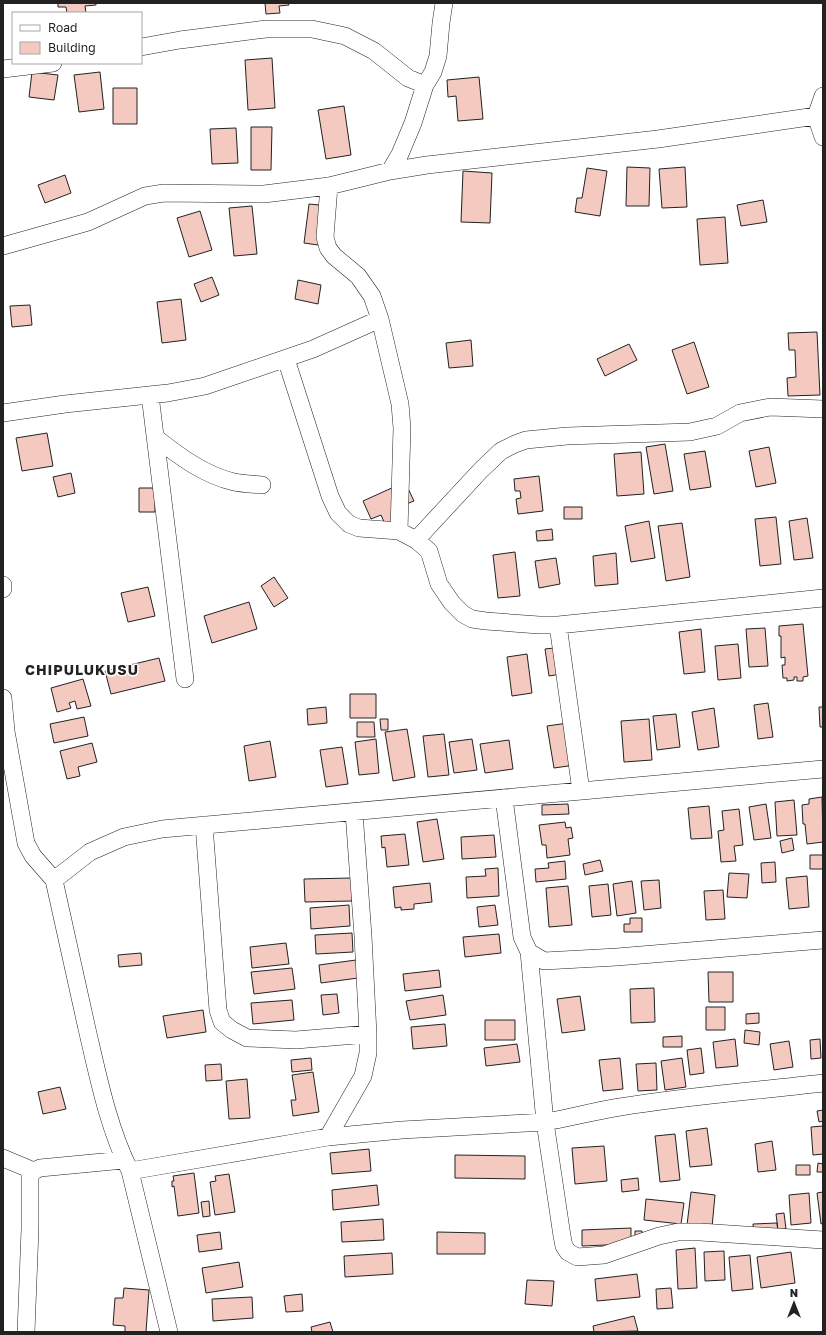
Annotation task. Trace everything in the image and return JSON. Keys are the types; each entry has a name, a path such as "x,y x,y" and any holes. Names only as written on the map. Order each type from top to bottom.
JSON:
{"street":[{"path":"390,171 400,154 413,123 425,85 433,72 438,56 444,3"},
{"path":"142,47 180,40 266,29 312,29 345,36 374,51 394,69 408,78 425,85"},
{"path":"3,69 45,64"},
{"path":"823,96 816,116 823,137"},
{"path":"3,246 88,222 145,196 164,194 264,194 329,186 390,171 427,165 658,139 816,116"},
{"path":"329,186 325,237 328,248 334,256 358,276 372,296 380,319 400,404 402,428 399,531"},
{"path":"3,413 65,404 150,395 205,386 313,349 380,319"},
{"path":"286,359 330,496 338,513 349,524 359,528 399,531 416,540 429,551 439,584 452,603 463,614 472,619 531,625 558,625 823,598"},
{"path":"150,395 185,679"},
{"path":"416,540 481,470 501,451 526,440 567,436 690,432 717,426 740,413 770,407 823,409"},
{"path":"156,438 179,456 212,475 234,482 262,485"},
{"path":"558,625 581,791"},
{"path":"3,698 7,768 26,842 33,856 54,880 98,1075 110,1120 127,1166 169,1332"},
{"path":"54,880 90,852 124,837 162,829 823,769"},
{"path":"504,798 522,937 529,952 545,1122 564,1246 568,1252 578,1257 604,1255 659,1236 678,1232 823,1240"},
{"path":"328,1137 364,1076 368,1053 364,936 354,812"},
{"path":"204,825 218,1010 222,1022 232,1030 247,1038 296,1040 368,1034"},
{"path":"529,952 544,961 617,957 823,940"},
{"path":"26,1332 30,1229 30,1175 40,1168 127,1166 328,1137 402,1130 545,1122 618,1107 695,1096 823,1083"},
{"path":"3,1158 34,1171"}],"building":[{"path":"58,3 96,3 96,5 85,6 86,12 67,12 66,7 58,7"},
{"path":"265,3 288,3 289,5 279,6 280,13 266,14"},
{"path":"272,58 275,108 248,110 245,60"},
{"path":"32,72 58,75 54,100 29,97"},
{"path":"100,72 104,109 79,112 74,75"},
{"path":"479,77 483,119 458,121 456,96 448,97 447,80"},
{"path":"113,88 137,88 137,124 113,124"},
{"path":"344,106 351,155 326,159 318,110"},
{"path":"251,127 272,127 271,170 251,170"},
{"path":"236,128 238,163 212,164 210,129"},
{"path":"627,167 650,168 649,206 626,206"},
{"path":"685,167 687,207 662,208 659,169"},
{"path":"587,168 607,171 600,216 575,212 577,198 582,198"},
{"path":"463,171 492,173 490,223 461,222"},
{"path":"65,175 71,193 45,203 38,185"},
{"path":"763,200 767,222 741,226 737,205"},
{"path":"309,204 330,206 325,246 304,243"},
{"path":"252,206 257,254 234,256 229,208"},
{"path":"200,211 212,250 189,257 177,218"},
{"path":"725,217 728,263 700,265 697,219"},
{"path":"212,277 219,295 201,302 194,284"},
{"path":"298,280 321,285 318,304 295,299"},
{"path":"181,299 186,340 162,343 157,302"},
{"path":"30,305 32,325 12,327 10,306"},
{"path":"817,332 820,395 788,396 787,378 796,377 795,350 789,350 788,333"},
{"path":"471,340 473,366 449,368 446,343"},
{"path":"694,342 709,387 687,394 672,350"},
{"path":"629,344 637,360 605,376 597,359"},
{"path":"47,433 53,466 22,471 16,438"},
{"path":"665,444 673,491 654,494 646,447"},
{"path":"769,447 776,483 756,487 749,451"},
{"path":"705,451 711,487 690,490 684,454"},
{"path":"641,452 644,494 617,496 614,454"},
{"path":"71,473 75,493 58,497 53,477"},
{"path":"539,476 543,511 518,514 516,499 521,498 520,491 515,491 514,479"},
{"path":"405,482 414,501 404,505 407,514 385,524 381,515 371,519 363,501"},
{"path":"139,488 155,488 155,512 139,512"},
{"path":"564,507 582,507 582,519 564,519"},
{"path":"776,517 781,564 760,566 755,519"},
{"path":"807,518 813,558 794,560 789,521"},
{"path":"649,521 655,558 631,562 625,526"},
{"path":"682,523 690,577 666,581 658,526"},
{"path":"552,529 553,540 537,541 536,531"},
{"path":"515,552 520,596 498,598 493,555"},
{"path":"616,553 618,584 595,586 593,556"},
{"path":"556,558 560,584 539,588 535,561"},
{"path":"274,577 288,598 274,607 261,586"},
{"path":"148,587 155,616 128,622 121,593"},
{"path":"249,602 257,629 212,643 204,616"},
{"path":"803,624 808,676 803,677 803,681 797,681 797,677 794,677 794,680 787,681 787,678 783,678 782,665 785,665 785,657 781,658 781,636 779,636 779,626"},
{"path":"765,628 768,666 749,667 746,629"},
{"path":"701,629 705,672 684,674 679,632"},
{"path":"738,644 741,678 718,680 715,646"},
{"path":"563,647 567,673 549,676 545,649"},
{"path":"527,654 532,693 512,696 507,657"},
{"path":"159,658 165,681 111,694 105,671"},
{"path":"83,679 91,706 77,709 75,701 69,703 71,708 57,712 51,688"},
{"path":"350,694 376,694 376,718 350,718"},
{"path":"768,703 773,737 758,739 754,705"},
{"path":"326,707 327,723 308,725 307,709"},
{"path":"819,707 823,707 823,727 820,727"},
{"path":"714,708 719,747 698,750 692,712"},
{"path":"676,714 680,747 657,750 653,716"},
{"path":"84,717 88,736 54,743 50,724"},
{"path":"380,719 388,719 388,730 381,730"},
{"path":"649,719 652,760 624,762 621,721"},
{"path":"357,722 374,722 375,737 357,737"},
{"path":"568,723 575,765 554,768 547,726"},
{"path":"407,729 415,777 393,781 385,732"},
{"path":"444,734 449,775 428,777 423,736"},
{"path":"376,739 379,773 359,775 355,742"},
{"path":"472,739 477,770 454,773 449,742"},
{"path":"509,740 513,769 485,773 480,744"},
{"path":"270,741 276,777 249,781 244,746"},
{"path":"92,743 97,762 78,767 80,776 67,779 60,751"},
{"path":"342,747 348,784 326,787 320,750"},
{"path":"822,797 823,842 807,844 805,824 803,824 802,805 809,804 809,799"},
{"path":"794,800 797,835 777,836 775,802"},
{"path":"568,804 569,814 542,815 542,805"},
{"path":"766,804 771,838 754,840 749,807"},
{"path":"709,806 712,838 691,839 688,808"},
{"path":"739,809 743,845 734,846 736,861 721,862 718,831 724,830 722,811"},
{"path":"437,819 444,859 423,862 417,822"},
{"path":"565,822 566,828 571,827 573,838 568,839 570,855 547,858 546,845 542,845 539,825"},
{"path":"405,834 409,865 387,867 385,847 382,848 381,836"},
{"path":"494,835 496,857 462,859 461,837"},
{"path":"792,838 794,850 782,853 780,841"},
{"path":"810,855 823,855 823,869 810,869"},
{"path":"600,860 603,871 585,875 583,864"},
{"path":"565,861 566,879 536,882 535,869 549,868 548,863"},
{"path":"775,862 776,882 762,883 761,863"},
{"path":"498,868 499,896 467,898 466,877 486,876 485,869"},
{"path":"729,873 749,874 747,898 727,897"},
{"path":"807,876 809,907 789,909 786,878"},
{"path":"352,878 352,901 305,902 304,879"},
{"path":"659,880 661,908 644,910 641,881"},
{"path":"632,881 636,913 617,916 613,884"},
{"path":"430,883 432,902 414,904 414,909 401,910 401,907 395,908 393,887"},
{"path":"608,884 611,915 592,917 589,886"},
{"path":"568,886 572,925 549,927 546,888"},
{"path":"723,890 725,919 706,920 704,891"},
{"path":"349,905 350,926 311,929 310,908"},
{"path":"495,905 498,925 479,927 477,907"},
{"path":"630,918 642,918 642,932 624,932 624,924 630,924"},
{"path":"352,933 353,952 316,954 315,935"},
{"path":"499,934 501,953 465,957 463,937"},
{"path":"286,943 289,964 252,968 250,947"},
{"path":"141,953 142,965 119,967 118,955"},
{"path":"356,960 358,978 321,983 319,965"},
{"path":"292,968 295,989 254,994 251,972"},
{"path":"439,970 441,987 405,991 403,974"},
{"path":"708,972 733,972 733,1002 709,1002"},
{"path":"654,988 655,1022 631,1023 630,989"},
{"path":"337,994 339,1013 323,1015 321,995"},
{"path":"443,995 446,1015 410,1020 406,1001"},
{"path":"580,996 585,1030 562,1033 557,999"},
{"path":"292,1000 294,1020 253,1024 251,1003"},
{"path":"706,1007 725,1007 725,1030 706,1030"},
{"path":"203,1010 206,1032 167,1038 163,1016"},
{"path":"759,1013 759,1023 746,1024 746,1014"},
{"path":"485,1020 515,1020 515,1040 485,1040"},
{"path":"445,1024 447,1046 413,1049 411,1027"},
{"path":"745,1030 760,1032 759,1045 744,1043"},
{"path":"682,1036 682,1047 663,1047 663,1037"},
{"path":"735,1039 738,1066 716,1068 713,1042"},
{"path":"820,1039 821,1058 811,1059 810,1040"},
{"path":"789,1041 793,1067 774,1070 770,1044"},
{"path":"517,1044 520,1062 486,1066 484,1048"},
{"path":"701,1048 704,1073 690,1075 687,1050"},
{"path":"311,1058 312,1070 292,1072 291,1060"},
{"path":"620,1058 623,1089 603,1091 599,1060"},
{"path":"682,1058 686,1087 665,1090 661,1061"},
{"path":"656,1063 657,1090 638,1091 636,1064"},
{"path":"221,1064 222,1080 206,1081 205,1065"},
{"path":"313,1072 319,1112 293,1116 291,1100 296,1100 292,1075"},
{"path":"247,1079 250,1118 229,1119 226,1081"},
{"path":"60,1087 66,1109 43,1114 38,1092"},
{"path":"823,1110 823,1121 819,1122 817,1111"},
{"path":"823,1126 823,1154 813,1155 811,1127"},
{"path":"707,1128 712,1165 690,1167 686,1131"},
{"path":"675,1134 680,1180 660,1182 655,1136"},
{"path":"772,1141 776,1170 758,1172 755,1144"},
{"path":"604,1146 607,1181 575,1184 572,1148"},
{"path":"369,1149 371,1171 332,1174 330,1153"},
{"path":"455,1155 525,1156 525,1179 455,1178"},
{"path":"818,1163 823,1164 823,1172 817,1172"},
{"path":"796,1165 810,1165 810,1175 796,1175"},
{"path":"194,1173 199,1213 178,1216 174,1186 172,1187 172,1181 174,1181 173,1176"},
{"path":"229,1174 235,1212 215,1215 210,1182 216,1181 215,1176"},
{"path":"638,1178 639,1190 622,1192 621,1180"},
{"path":"377,1185 379,1205 333,1210 332,1190"},
{"path":"691,1192 715,1195 712,1227 687,1225"},
{"path":"823,1192 823,1223 821,1224 817,1193"},
{"path":"809,1193 811,1223 791,1225 789,1195"},
{"path":"646,1199 684,1203 681,1224 644,1220"},
{"path":"209,1201 210,1216 203,1217 201,1202"},
{"path":"784,1213 786,1229 778,1230 776,1214"},
{"path":"383,1219 384,1240 342,1242 341,1222"},
{"path":"777,1223 778,1235 754,1237 753,1224"},
{"path":"631,1228 631,1244 582,1246 582,1230"},
{"path":"635,1231 642,1231 642,1245 635,1245"},
{"path":"220,1232 222,1249 199,1252 197,1235"},
{"path":"437,1232 485,1233 485,1254 437,1254"},
{"path":"695,1248 697,1288 678,1289 676,1250"},
{"path":"724,1251 725,1280 705,1281 704,1252"},
{"path":"791,1252 795,1283 761,1288 757,1257"},
{"path":"392,1253 393,1274 345,1277 344,1256"},
{"path":"750,1255 753,1289 732,1291 729,1257"},
{"path":"239,1262 243,1287 206,1293 202,1268"},
{"path":"637,1274 640,1297 597,1301 595,1279"},
{"path":"527,1280 554,1281 552,1306 525,1304"},
{"path":"124,1288 149,1290 146,1332 125,1332 125,1326 113,1325 115,1298 123,1298"},
{"path":"671,1288 673,1308 657,1309 656,1289"},
{"path":"302,1294 303,1311 286,1312 284,1296"},
{"path":"252,1297 253,1318 213,1321 212,1299"},
{"path":"634,1316 638,1331 594,1332 593,1326"},
{"path":"330,1322 333,1332 312,1332 311,1327"}],"district":[{"name":"CHIPULUKUSU","path":"82,669"}]}
